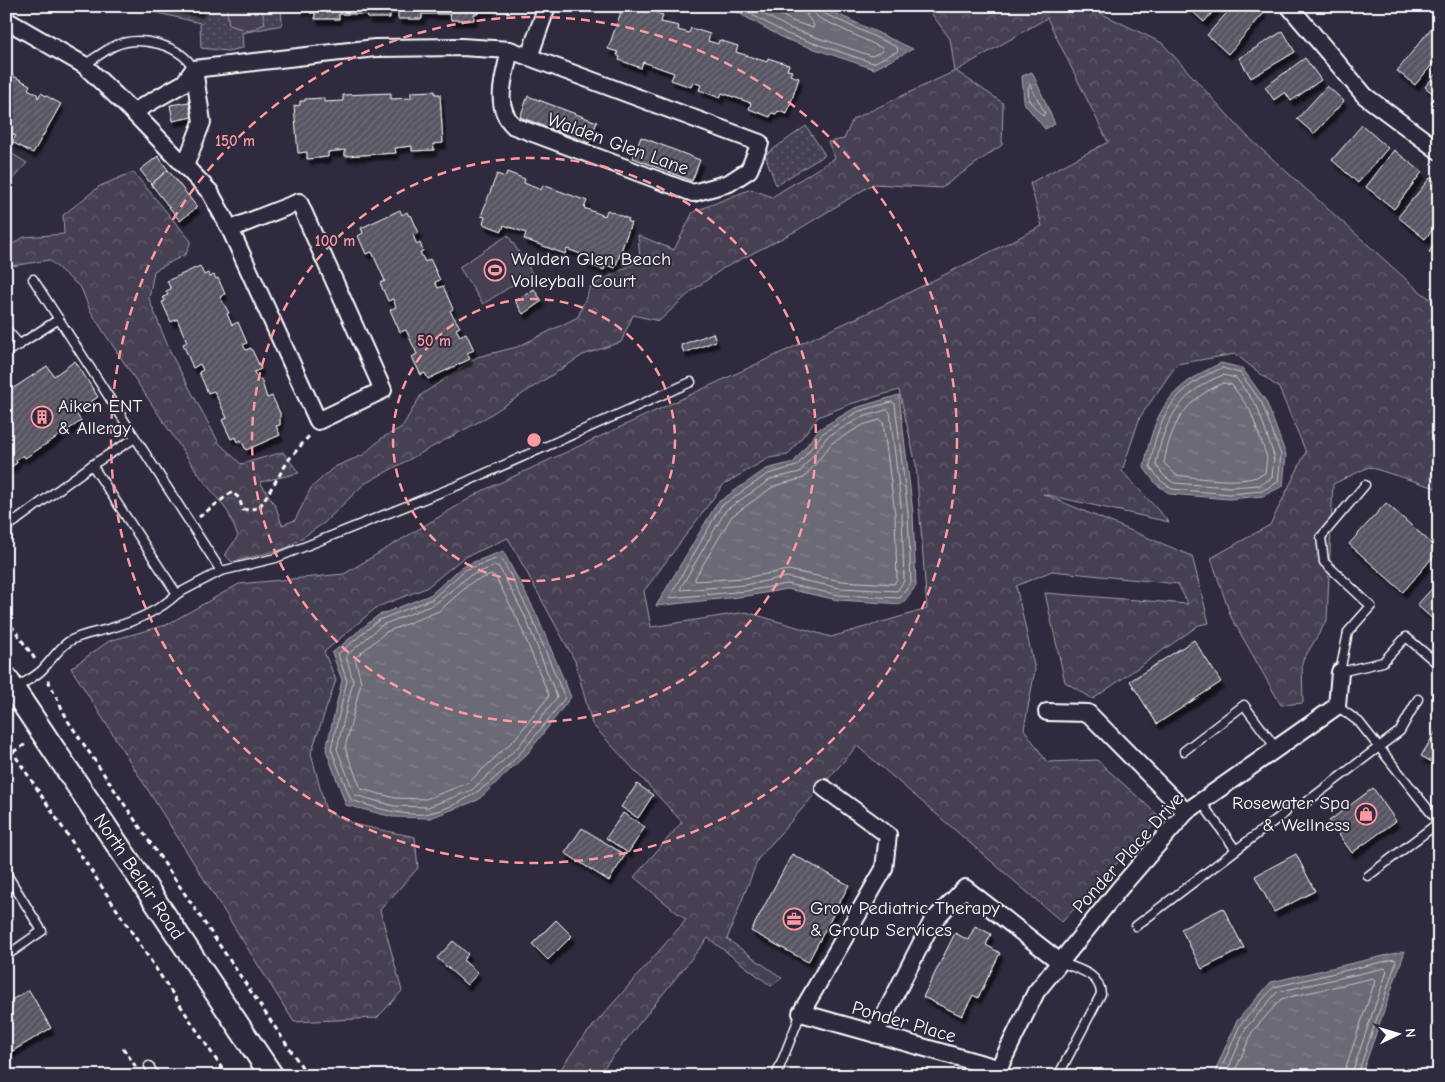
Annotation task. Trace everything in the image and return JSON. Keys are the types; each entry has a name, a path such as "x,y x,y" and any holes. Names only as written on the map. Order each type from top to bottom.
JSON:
{"main road":[{"name":"North Belair Road","path":"10,684 272,1076"}],"street":[{"path":"528,57 547,6"},
{"path":"1295,8 1365,96 1439,151"},
{"path":"6,20 84,65 133,112 210,192 230,229 318,421 383,390 299,202 230,229"},
{"name":"Walden Glen Lane","path":"194,69 375,48 461,47 510,50 760,143 749,170 729,183 693,193 514,126 508,121 501,104 510,50"},
{"path":"133,112 184,84 194,69"},
{"path":"185,166 202,122 194,69"},
{"path":"1337,706 1340,672"},
{"name":"Ponder Place Drive","path":"996,1072 1036,992 1120,888 1186,812 1337,706"},
{"path":"1047,712 1088,713 1186,812"},
{"path":"801,1013 884,869 888,834 824,788"},
{"path":"876,1034 932,922 966,888 1060,962"},
{"name":"Ponder Place","path":"801,1013 876,1034 996,1072"}],"lane":[{"path":"84,65 114,46 128,41 171,48 182,54 194,69"},
{"path":"33,279 221,571"},
{"path":"6,353 58,319"},
{"path":"6,329 20,345"},
{"path":"10,684 42,670 50,658 67,643 84,634 141,617 167,603 177,594 221,571 276,558 459,485 691,382"},
{"path":"6,528 92,466 135,438"},
{"path":"92,466 177,594"},
{"path":"1365,485 1320,537 1324,562 1371,606 1348,632 1340,672 1383,662 1406,636 1439,665"},
{"path":"6,515 16,521"},
{"path":"1304,804 1400,731 1418,699"},
{"path":"1184,751 1244,705 1276,748"},
{"path":"1337,706 1359,722 1438,823 1368,876"},
{"path":"1201,802 1236,850"},
{"path":"1136,926 1286,812"},
{"path":"6,873 42,931 6,956"},
{"path":"1058,1076 1101,994 1098,981 1093,976 1060,962"},
{"path":"776,1076 801,1013"},
{"path":"149,1066 156,1076"}],"path":[{"path":"190,524 232,492 239,498 243,510 260,508 290,458 318,421"},
{"path":"6,618 42,670 68,721 308,1076"},
{"path":"6,742 227,1076"},
{"path":"123,1048 140,1071"}],"green space":[{"path":"125,6 281,6 282,25 242,33 243,48 227,51 201,48 200,23 137,8 124,10"},
{"path":"228,6 250,6 255,12 262,9 265,24 249,31 229,25"},
{"path":"926,6 1086,6 1162,43 1247,136 1418,290 1439,305 1439,489 1369,467 1333,484 1327,620 1302,662 1303,703 1281,705 1231,617 1211,558 1270,525 1306,452 1279,388 1235,354 1177,364 1140,417 1122,471 1169,522 1043,494 1192,556 1209,623 1199,625 1093,699 1065,682 1045,593 1188,604 1178,584 1052,571 1016,586 1035,670 1024,729 1047,762 1097,760 1160,817 1062,922 857,746 758,859 727,939 782,978 771,986 708,938 597,1076 556,1076 580,1041 686,920 634,877 682,822 592,724 575,661 508,538 463,558 426,588 377,607 324,652 336,680 311,753 326,811 357,825 415,837 418,868 380,910 402,991 377,1018 294,1022 71,668 109,641 166,625 239,584 344,574 482,491 880,307 1042,226 1030,183 1108,142 1047,18 956,71 1003,103 1002,145 941,188 873,184 796,231 722,269 692,291 659,321 633,315 621,342 583,355 482,420 364,484 324,523 287,548 232,562 225,555 238,536 228,512 197,472 103,331 90,310 81,288 49,260 6,267 8,247 24,237 64,234 63,215 100,186 133,172 191,241 186,254 154,271 149,299 171,354 219,443 241,464 283,452 299,473 260,482 276,507 282,525 295,520 311,488 334,467 363,455 382,438 402,427 421,395 477,357 517,347 578,317 590,287 640,260 638,235 674,250 693,212 751,189 772,197 835,158 828,142 844,139 853,119 955,71 950,39","holes":["899,390 916,465 927,609 831,637 746,612 651,627 644,591 724,484 769,458 788,455 818,417 850,404"]},
{"path":"806,126 825,155 776,185 765,155"},
{"path":"6,150 27,163 6,186"},
{"name":"Walden Glen Beach Volleyball Court","path":"508,235 532,273 483,304 459,267"}],"water":[{"path":"726,6 820,6 913,49 874,69 785,39"},
{"path":"1032,72 1055,124 1045,129 1024,103 1022,76"},
{"path":"1221,363 1242,368 1266,401 1286,455 1283,486 1263,496 1229,499 1170,494 1156,484 1144,468 1153,431 1166,403 1176,392 1203,372"},
{"path":"899,395 913,513 916,586 902,604 838,600 787,589 747,596 656,606 717,503 766,469 794,462 819,429 855,408"},
{"path":"503,551 535,611 571,697 528,753 478,800 430,818 393,817 346,805 326,750 342,680 332,653 377,616 430,595 463,566"},
{"path":"1405,951 1361,1076 1213,1076 1236,1022 1271,982"}],"building":[{"path":"168,6 201,6 200,12"},
{"path":"301,6 491,6 491,10 478,10 478,14 474,14 474,20 451,20 450,14 422,14 422,19 398,19 398,13 390,13 390,18 367,18 368,14 339,14 339,19 315,19 315,13 310,13 310,10 301,10"},
{"path":"1186,6 1218,6 1204,22"},
{"path":"1233,6 1256,6 1264,13 1228,54 1207,35"},
{"path":"640,8 663,15 661,22 679,26 678,30 689,33 691,28 710,34 708,41 718,44 719,40 738,46 736,52 767,62 768,58 789,65 787,70 792,71 790,75 799,78 787,114 778,111 776,114 772,113 770,117 749,109 751,103 722,93 720,98 699,90 701,85 693,82 691,87 671,80 674,73 643,62 641,68 619,60 618,52 608,49 622,9 632,13 634,10 639,12"},
{"path":"1432,27 1439,33 1439,56 1415,85 1397,71"},
{"path":"1283,31 1295,52 1251,78 1239,58"},
{"path":"1305,58 1321,80 1291,101 1285,92 1274,100 1265,87"},
{"path":"1439,70 1439,109 1431,102 1436,96 1425,87"},
{"path":"6,72 30,85 28,89 37,94 38,98 41,93 61,104 33,153 12,142 16,136 6,130"},
{"path":"1327,86 1344,101 1314,134 1297,119"},
{"path":"435,91 435,94 440,94 443,143 433,144 434,150 412,151 412,146 395,148 396,153 345,156 345,150 328,152 328,157 307,159 307,152 298,153 294,106 300,105 300,101 324,98 324,102 343,101 343,95 391,93 391,99 411,98 411,92"},
{"path":"528,96 597,122 589,143 520,117"},
{"path":"189,102 192,117 173,121 170,105"},
{"path":"1362,125 1388,148 1358,183 1332,160"},
{"path":"641,137 700,160 692,181 633,158"},
{"path":"1394,150 1422,172 1394,209 1366,187"},
{"path":"158,156 168,170 151,184 140,170"},
{"path":"168,170 197,207 180,221 151,184"},
{"path":"507,172 525,179 524,183 541,190 543,185 587,201 584,208 605,216 607,210 629,219 628,222 631,223 615,268 606,265 604,270 586,264 589,257 567,249 565,254 524,239 526,233 504,225 502,231 483,224 485,217 481,216 497,174 505,177"},
{"path":"1430,178 1439,185 1439,221 1425,239 1398,217"},
{"path":"400,210 402,215 407,212 409,216 411,215 419,233 413,235 417,245 420,243 423,251 420,252 425,262 430,259 440,280 435,282 438,288 443,286 453,309 450,311 460,327 456,329 460,336 466,333 474,350 467,353 470,359 428,379 425,373 421,375 412,357 417,354 406,330 400,332 390,310 396,307 393,299 388,301 380,283 385,281 372,252 366,254 358,236 363,233 361,228"},
{"path":"1439,236 1439,258 1429,252"},
{"path":"200,266 204,275 208,273 210,277 214,275 216,279 218,278 225,294 220,297 229,313 227,314 232,325 238,322 247,343 243,345 246,350 251,348 261,369 254,372 258,380 261,379 267,398 272,396 280,413 280,425 276,426 280,435 246,450 241,440 238,442 236,437 231,439 222,420 227,418 214,391 208,393 199,372 203,370 200,364 193,368 183,344 187,342 177,319 171,322 162,302 165,301 163,297 168,295 166,291 171,289 167,281"},
{"path":"534,289 542,301 523,314 515,301"},
{"path":"713,333 716,341 684,353 681,345"},
{"name":"Aiken ENT & Allergy","path":"75,361 98,397 75,412 81,421 25,458 23,455 16,460 17,463 6,470 6,393 47,366 54,376"},
{"path":"1386,503 1439,550 1403,592 1349,544"},
{"path":"1439,581 1439,625 1417,605"},
{"path":"1194,640 1221,682 1157,724 1130,681"},
{"path":"1439,726 1439,766 1421,756"},
{"path":"637,784 653,795 638,818 621,807"},
{"path":"1373,788 1396,821 1352,853 1329,821"},
{"path":"623,813 645,827 628,853 606,838"},
{"path":"582,828 625,855 609,881 565,853"},
{"name":"Grow Pediatric Therapy & Group Services","path":"792,854 849,885 808,962 751,931"},
{"path":"1296,854 1315,891 1274,912 1255,876"},
{"path":"1223,908 1244,948 1202,969 1181,929"},
{"path":"556,920 572,936 548,960 532,944"},
{"path":"975,926 991,934 986,945 1000,953 978,998 973,995 962,1016 923,997 955,933 968,940"},
{"path":"453,941 468,954 463,960 478,973 467,985 437,958"},
{"path":"29,990 51,1028 6,1055 6,1003"},
{"path":"6,1063 14,1076 6,1076"}],"place":[{"name":"Walden Glen Beach Volleyball Court","path":"495,270"},
{"name":"Aiken ENT & Allergy","path":"42,417"},
{"name":"Rosewater Spa & Wellness","path":"1366,814"},
{"name":"Grow Pediatric Therapy & Group Services","path":"794,919"}]}
